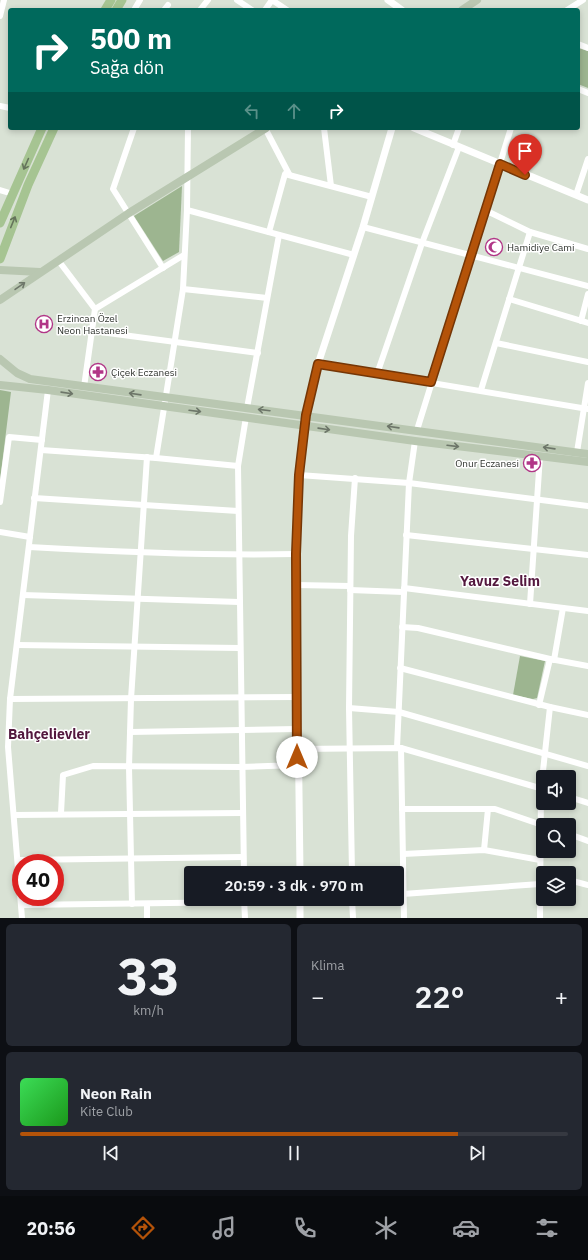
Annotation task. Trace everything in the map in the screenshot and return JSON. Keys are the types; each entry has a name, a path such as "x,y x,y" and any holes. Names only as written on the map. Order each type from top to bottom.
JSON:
{"main road":[{"path":"468,8 477,0"},
{"path":"0,223 41,130"},
{"path":"0,259 28,185 53,130"},
{"path":"0,300 129,213 263,130"},
{"path":"0,270 40,272"},
{"path":"0,359 17,373 30,379 588,454"},
{"path":"0,385 48,390 415,441 588,462"}],"street":[{"path":"0,16 4,0"},
{"path":"202,8 208,0"},
{"path":"237,0 249,8"},
{"path":"272,0 284,8"},
{"path":"388,0 398,6"},
{"path":"570,8 583,0"},
{"path":"133,130 113,189 162,268"},
{"path":"156,458 183,289 187,210 188,130"},
{"path":"267,130 289,174"},
{"path":"324,130 331,186"},
{"path":"300,866 297,765 296,554 299,475 304,426 318,364 363,227 391,130"},
{"path":"419,130 588,200"},
{"path":"377,374 456,146 459,130"},
{"path":"417,430 510,130"},
{"path":"576,195 588,159"},
{"path":"269,232 285,174 372,197"},
{"path":"0,190 12,194"},
{"path":"187,210 354,255"},
{"path":"485,210 530,232 588,249"},
{"path":"363,227 588,286"},
{"path":"481,390 530,232"},
{"path":"248,408 279,235"},
{"path":"95,309 184,255"},
{"path":"58,260 95,309 84,386"},
{"path":"183,289 268,298"},
{"path":"509,299 585,322 588,294"},
{"path":"93,331 258,353"},
{"path":"496,343 588,362"},
{"path":"318,364 586,408"},
{"path":"577,452 586,408 588,383"},
{"path":"17,854 8,747 10,699 48,390"},
{"path":"244,866 240,730 238,466 246,417"},
{"path":"0,502 9,437 42,440"},
{"path":"401,866 403,854 398,712 409,483 415,441"},
{"path":"41,450 147,457 238,466"},
{"path":"530,604 540,456"},
{"path":"132,904 129,767 131,699 147,457"},
{"path":"299,475 409,483 536,499 588,503"},
{"path":"352,866 351,747 349,708 350,588 355,478"},
{"path":"34,498 238,511"},
{"path":"0,532 30,536"},
{"path":"406,535 588,555"},
{"path":"29,547 141,553 238,555 296,554"},
{"path":"296,585 404,590 588,611"},
{"path":"23,595 239,602"},
{"path":"539,705 552,659 563,608"},
{"path":"402,627 418,628 588,666"},
{"path":"17,645 240,648"},
{"path":"400,668 539,705 588,715"},
{"path":"10,699 297,697"},
{"path":"543,770 550,707"},
{"path":"349,708 398,712 588,766"},
{"path":"130,732 297,729"},
{"path":"297,749 351,747 399,748 536,787"},
{"path":"62,814 63,775 93,766 241,767 297,765"},
{"path":"576,800 588,804"},
{"path":"402,809 495,809 536,822"},
{"path":"484,850 488,809"},
{"path":"14,815 242,813"},
{"path":"576,837 588,841"},
{"path":"403,854 484,850 540,860 540,866"},
{"path":"64,859 243,856"},
{"path":"576,882 588,885"},
{"path":"404,894 536,884"},
{"path":"64,905 184,903"},
{"path":"147,904 147,918"},
{"path":"21,906 22,918"},
{"path":"244,906 245,918"},
{"path":"300,906 300,918"},
{"path":"352,906 352,918"},
{"path":"404,906 404,918"},
{"path":"540,906 540,918"}],"green space":[{"path":"580,49 588,51 588,88 580,85"},
{"path":"182,186 179,252 163,261 134,216"},
{"path":"0,390 11,392 0,480"},
{"path":"520,656 545,661 537,698 533,699 513,695"}],"place":[{"name":"Hamidiye Cami","path":"494,247"},
{"name":"Erzincan Özel Neon Hastanesi","path":"44,324"},
{"name":"Çiçek Eczanesi","path":"98,372"},
{"name":"Onur Eczanesi","path":"532,463"}],"district":[{"name":"Yavuz Selim","path":"500,581"},
{"name":"Bahçelievler","path":"49,734"}],"route":[{"path":"297,757 296,554 299,475 304,426 318,364 431,382 500,164 525,175"}]}
